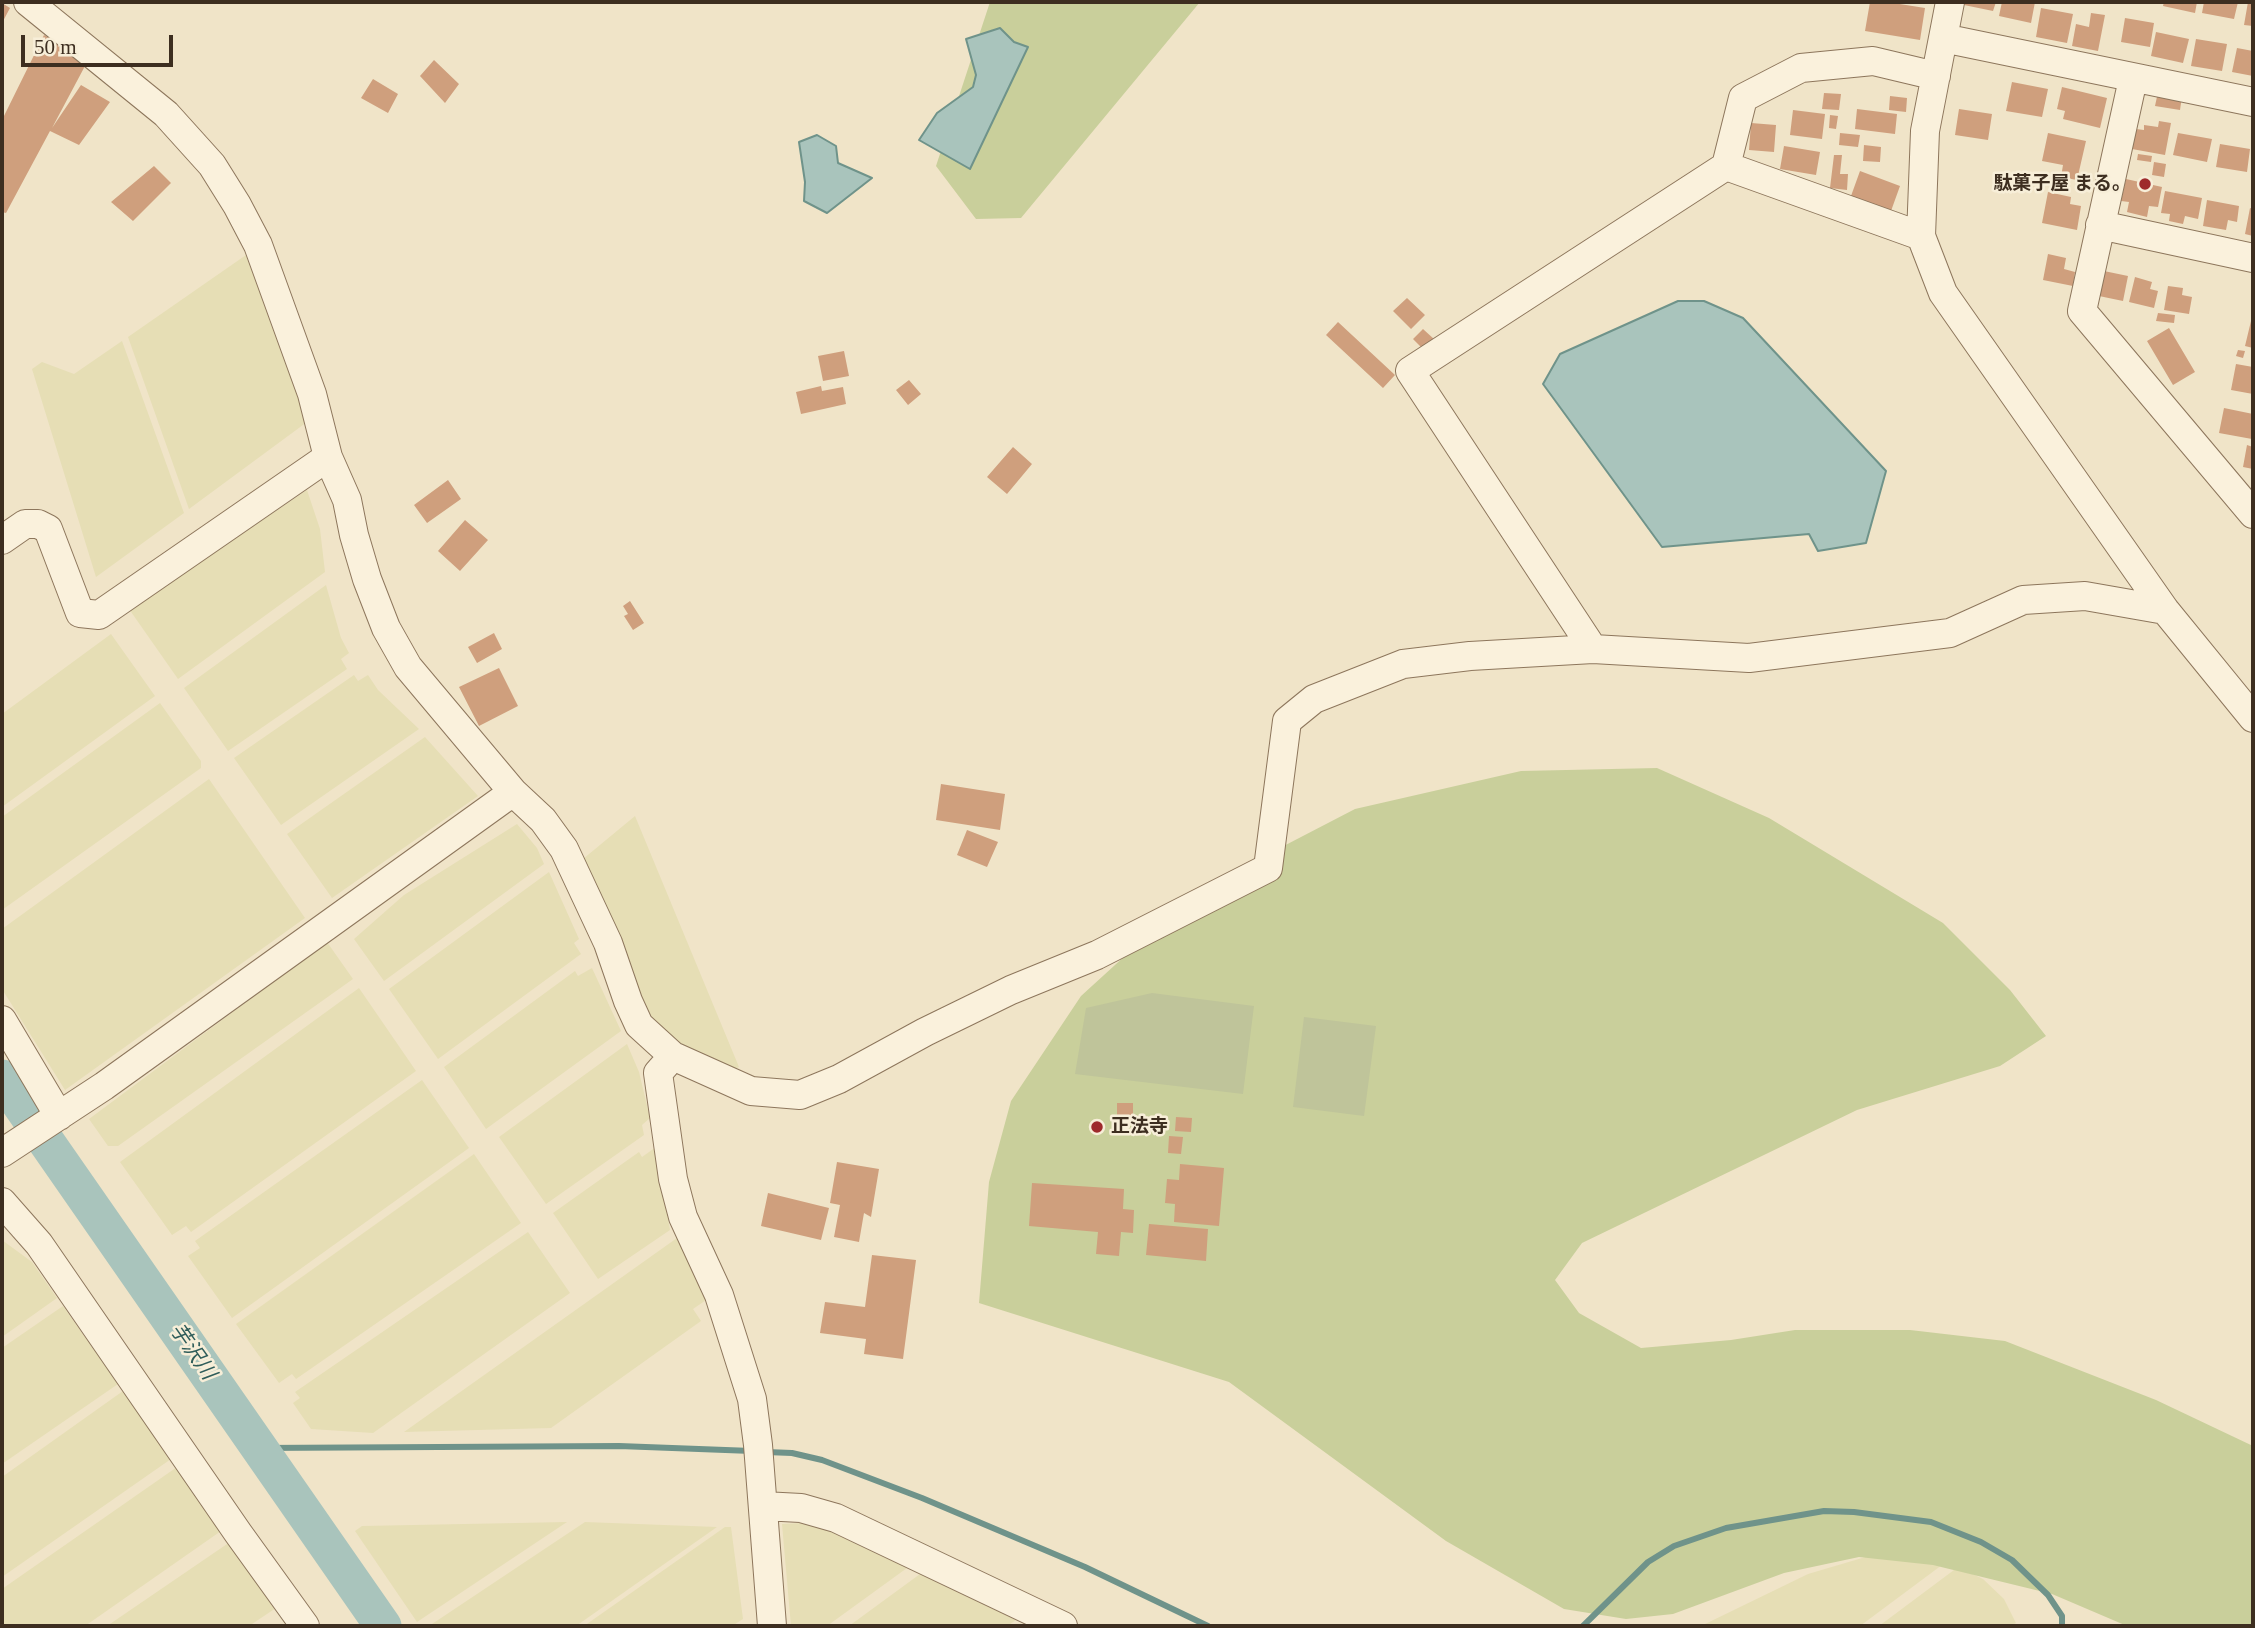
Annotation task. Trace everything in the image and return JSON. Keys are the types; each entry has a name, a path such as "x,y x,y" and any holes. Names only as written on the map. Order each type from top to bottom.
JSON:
{"street":[{"path":"28,2 166,114 212,165 258,245 312,394 328,457 347,500 367,579 386,628 408,667 513,792 543,820 564,849 608,943 639,1025 673,1056 751,1091 800,1095 839,1079 1011,989 1097,955 1268,868 1287,720 1314,699 1403,664 1469,656 1593,649 1749,658 1950,634 2023,600 2060,597 2085,596 2165,610"},
{"path":"1950,2 1925,131 1921,236 1942,293 2165,610 2253,718"},
{"path":"1943,37 2133,79 2253,102"},
{"path":"1593,649 1410,371 1726,166 1743,98 1801,68 1873,61 1936,76"},
{"path":"2133,79 2082,311 2253,514"},
{"path":"1726,166 1921,236"},
{"path":"2100,225 2253,258"},
{"path":"2,540 25,524 38,524 48,529 80,613 99,615 328,457"},
{"path":"2,1153 104,1086 513,792"},
{"path":"2,1020 53,1119"},
{"path":"673,1056 658,1073 673,1179 683,1217 719,1295 752,1399 772,1626"},
{"path":"2,1202 39,1244 237,1533 305,1626"},
{"path":"762,1502 801,1508 836,1518 1063,1626"}],"shaded area":[{"path":"246,255 307,422 189,509 128,337"},
{"path":"122,341 184,513 96,577 32,369 42,362 74,374"},
{"path":"307,490 320,529 325,572 178,679 129,609"},
{"path":"326,585 341,638 349,653 341,659 347,669 228,751 184,688"},
{"path":"111,634 155,696 2,807 2,714"},
{"path":"354,675 358,681 368,675 378,690 419,729 281,825 234,758"},
{"path":"160,703 201,761 201,768 2,910 2,817"},
{"path":"425,737 478,796 332,898 287,834"},
{"path":"209,779 305,918 65,1090 2,989 2,929"},
{"path":"635,816 739,1067 730,1071 673,1040 654,1022 638,996 583,859"},
{"path":"517,824 537,848 544,864 384,981 354,939 404,895"},
{"path":"549,872 579,939 574,943 581,954 438,1059 389,989"},
{"path":"327,942 353,979 118,1146 108,1146 89,1119"},
{"path":"592,968 621,1031 486,1129 444,1067 575,971 578,976"},
{"path":"359,988 416,1071 191,1232 186,1226 172,1235 120,1162"},
{"path":"627,1044 639,1072 650,1118 642,1125 644,1135 546,1204 499,1137"},
{"path":"422,1080 469,1148 232,1318 188,1256 200,1248 195,1241"},
{"path":"656,1147 670,1230 598,1279 553,1213 639,1152 642,1157"},
{"path":"474,1154 521,1223 296,1379 292,1374 279,1383 236,1324"},
{"path":"528,1232 570,1293 373,1433 311,1429 293,1403 300,1398 295,1392"},
{"path":"677,1238 709,1298 693,1309 701,1321 551,1428 404,1432"},
{"path":"2,1240 32,1262 57,1298 2,1337"},
{"path":"63,1306 118,1384 2,1464 2,1348"},
{"path":"123,1391 171,1459 2,1577 2,1477"},
{"path":"177,1467 221,1531 85,1626 2,1626 2,1589"},
{"path":"567,1522 417,1622 355,1531 362,1526"},
{"path":"585,1522 717,1527 576,1626 429,1626"},
{"path":"802,1523 827,1530 907,1568 827,1626 791,1626 782,1524"},
{"path":"725,1527 731,1527 743,1619 732,1626 584,1626"},
{"path":"230,1542 276,1608 249,1626 107,1626"},
{"path":"1879,1553 1946,1562 1860,1626 1701,1626 1808,1574"},
{"path":"1958,1567 1983,1579 2004,1599 2016,1623 2011,1626 1879,1626"},
{"path":"920,1574 1016,1620 1007,1626 849,1626"}],"green space":[{"path":"990,2 1200,2 1021,218 976,219 936,166"},
{"path":"1657,768 1769,818 1943,923 2010,990 2046,1036 2000,1066 1857,1110 1582,1243 1555,1280 1579,1313 1641,1348 1731,1340 1795,1330 1910,1330 2005,1341 2156,1400 2253,1446 2253,1626 2127,1626 2052,1594 1933,1565 1859,1557 1784,1573 1673,1614 1626,1619 1564,1609 1446,1541 1229,1382 979,1303 989,1182 1011,1101 1081,996 1195,892 1355,809 1521,771"},
{"path":"1152,993 1254,1006 1243,1094 1075,1074 1086,1008"},
{"path":"1304,1017 1376,1026 1364,1116 1293,1107"}],"water":[{"path":"1000,28 1014,42 1028,47 970,169 919,140 937,113 973,87 976,75 966,39"},
{"path":"817,135 836,146 838,163 872,178 827,213 804,201 805,182 799,142"},
{"path":"1678,301 1704,301 1743,318 1886,471 1866,543 1818,551 1809,534 1662,547 1543,384 1560,354"}],"building":[{"path":"1870,2 1925,8 1920,40 1865,31"},
{"path":"1965,2 1996,2 1993,11 1964,5"},
{"path":"2002,2 2035,2 2031,23 1999,16"},
{"path":"2164,2 2197,2 2195,13 2163,6"},
{"path":"2204,2 2238,2 2234,19 2202,13"},
{"path":"2248,2 2253,2 2253,26 2244,25"},
{"path":"2,3 10,8 2,23"},
{"path":"2041,8 2073,14 2067,43 2036,37"},
{"path":"2091,13 2105,15 2098,51 2072,46 2076,24 2089,27"},
{"path":"2125,18 2154,23 2150,47 2121,42"},
{"path":"2156,32 2189,39 2183,63 2151,56"},
{"path":"44,35 84,59 85,66 52,128 81,85 110,102 79,145 50,131 6,213 2,212 2,120"},
{"path":"2196,39 2227,44 2222,71 2191,66"},
{"path":"2237,48 2253,51 2253,76 2232,72"},
{"path":"434,60 459,84 445,103 420,76"},
{"path":"373,79 398,94 388,113 361,98"},
{"path":"2012,82 2048,89 2042,117 2006,111"},
{"path":"2062,87 2107,98 2100,128 2063,119 2065,111 2057,109"},
{"path":"2158,92 2182,96 2180,110 2155,106"},
{"path":"1824,93 1841,94 1839,110 1822,109"},
{"path":"1890,96 1907,98 1906,112 1889,110"},
{"path":"1857,109 1897,114 1895,134 1855,129"},
{"path":"1959,109 1992,114 1988,140 1955,135"},
{"path":"1793,110 1825,114 1822,139 1790,135"},
{"path":"1830,115 1838,116 1836,129 1829,128"},
{"path":"2159,121 2171,123 2165,155 2132,149 2136,129 2144,130 2144,125 2158,127"},
{"path":"1751,123 1776,125 1774,152 1749,150"},
{"path":"1840,133 1860,135 1858,147 1839,145"},
{"path":"2048,133 2086,141 2077,180 2061,177 2063,165 2042,161"},
{"path":"2178,133 2212,139 2207,162 2173,155"},
{"path":"2220,144 2250,149 2247,172 2216,167"},
{"path":"1864,145 1881,147 1880,162 1863,161"},
{"path":"1784,146 1820,152 1816,175 1780,169"},
{"path":"2138,154 2152,156 2151,162 2137,160"},
{"path":"1834,155 1842,155 1840,174 1848,174 1847,190 1830,188"},
{"path":"2154,162 2166,164 2164,177 2152,175"},
{"path":"154,166 171,183 133,221 111,202"},
{"path":"1860,171 1900,186 1891,211 1851,196"},
{"path":"2126,179 2162,187 2158,207 2149,206 2147,217 2127,212 2129,202 2121,201"},
{"path":"2165,191 2202,198 2198,219 2185,216 2183,224 2169,221 2170,214 2161,213"},
{"path":"2048,192 2071,197 2070,204 2081,206 2077,230 2042,223"},
{"path":"2207,200 2239,206 2237,222 2228,220 2226,230 2203,226"},
{"path":"2250,208 2253,209 2253,236 2245,234"},
{"path":"2048,254 2066,258 2064,269 2075,272 2073,286 2043,280"},
{"path":"2104,271 2128,276 2123,301 2099,296"},
{"path":"2135,277 2152,282 2150,289 2158,291 2154,308 2129,302"},
{"path":"2168,286 2183,288 2182,295 2192,297 2189,314 2164,310"},
{"path":"1407,298 1425,315 1411,329 1393,311"},
{"path":"2158,313 2175,315 2174,323 2156,321"},
{"path":"2251,321 2253,322 2253,348 2245,346"},
{"path":"1338,322 1395,375 1383,388 1326,335"},
{"path":"2169,328 2195,372 2173,385 2147,341"},
{"path":"1423,329 1435,340 1425,351 1413,339"},
{"path":"2238,350 2245,351 2243,358 2236,356"},
{"path":"844,351 849,376 823,381 818,356"},
{"path":"2236,364 2253,367 2253,394 2231,390"},
{"path":"909,380 921,394 908,405 896,390"},
{"path":"821,386 822,391 843,387 846,404 801,414 796,392"},
{"path":"2224,408 2253,414 2252,439 2219,433"},
{"path":"2247,445 2253,447 2253,469 2243,467"},
{"path":"1013,447 1032,464 1007,494 987,477"},
{"path":"448,480 461,499 427,523 414,505"},
{"path":"465,520 488,540 460,571 438,551"},
{"path":"630,601 644,623 633,630 624,616 628,614 623,606"},
{"path":"494,633 502,649 477,663 468,647"},
{"path":"499,668 518,706 479,726 459,687"},
{"path":"941,784 1005,794 1000,830 936,820"},
{"path":"967,830 998,842 987,867 957,855"},
{"path":"1117,1103 1133,1103 1133,1122 1117,1122"},
{"path":"1176,1117 1192,1118 1191,1132 1175,1131"},
{"path":"1169,1136 1183,1137 1181,1154 1168,1153"},
{"path":"837,1162 879,1169 871,1217 864,1213 859,1242 834,1237 840,1205 830,1203"},
{"path":"1180,1164 1224,1168 1219,1226 1174,1222 1175,1204 1165,1203 1167,1179 1179,1180"},
{"path":"1032,1183 1124,1189 1123,1209 1134,1210 1133,1233 1121,1232 1119,1256 1096,1254 1098,1232 1029,1226"},
{"path":"768,1193 829,1208 821,1240 761,1226"},
{"path":"1149,1224 1208,1229 1206,1261 1146,1255"},
{"path":"872,1255 916,1260 903,1359 864,1354 866,1339 820,1333 825,1302 865,1307"}],"waterway":[{"name":"芋沢川","path":"2,1078 383,1626"},
{"path":"258,1448 619,1446 752,1451"},
{"path":"766,1452 792,1453 822,1460 922,1498 1085,1567 1208,1626"},
{"path":"1583,1626 1648,1562 1674,1546 1726,1528 1824,1511 1931,1522 1981,1542 2012,1560 2048,1595 2062,1616 2062,1626"}],"place":[{"name":"駄菓子屋 まる。","path":"2145,184"},
{"name":"正法寺","path":"1097,1127"}]}
